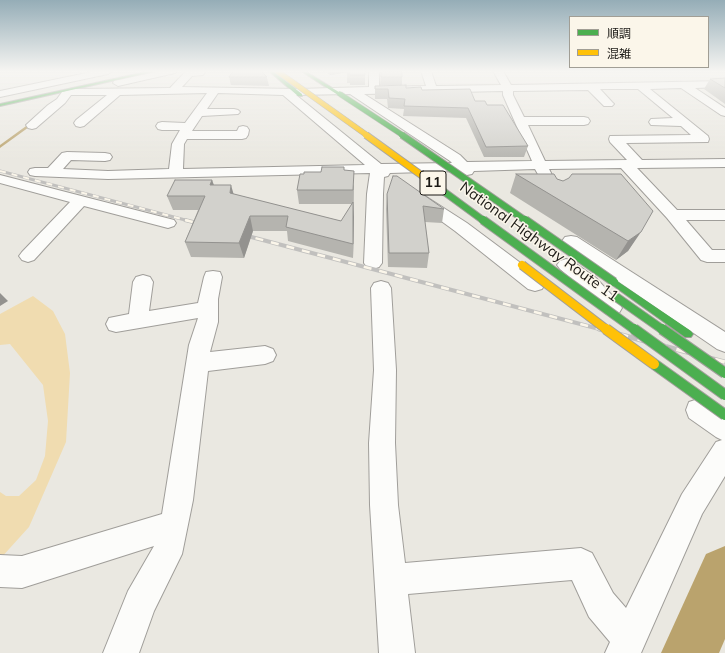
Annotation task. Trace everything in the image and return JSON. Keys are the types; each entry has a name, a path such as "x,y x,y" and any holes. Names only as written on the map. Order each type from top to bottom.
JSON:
{"highway":[{"path":"0,105 16,101"},
{"name":"11","path":"305,101 404,183"},
{"name":"National Highway Route 11","path":"319,101 725,395"},
{"path":"335,101 366,123"},
{"name":"11","path":"356,101 435,157 702,336"},
{"name":"National Highway Route 11","path":"421,161 447,179"},
{"name":"11","path":"435,198 573,305 725,415"},
{"name":"National Highway Route 11","path":"561,260 725,373"}],"street":[{"path":"0,109 33,101"},
{"path":"32,125 52,107 61,101"},
{"path":"80,123 106,101"},
{"path":"176,174 178,144 185,131 207,101"},
{"path":"304,101 378,169 404,183 570,311"},
{"path":"358,101 455,158 472,175 590,254 702,336 725,343"},
{"path":"511,101 551,186"},
{"path":"659,101 703,139 615,139 631,164 707,256 725,256"},
{"path":"707,101 725,113"},
{"path":"710,103 725,103"},
{"path":"199,113 234,112"},
{"path":"520,121 579,120"},
{"path":"655,122 684,122"},
{"path":"162,126 185,131 242,135 243,130"},
{"path":"51,173 67,156 105,156"},
{"path":"36,172 108,175 540,165 725,163"},
{"path":"373,263 375,194 378,169"},
{"path":"0,194 6,181 168,223"},
{"path":"28,256 81,200"},
{"path":"643,204 668,210 725,215"},
{"path":"531,281 561,260 590,254"},
{"path":"561,260 589,283 610,305 641,356 685,401"},
{"path":"121,653 140,603 167,554 174,525 200,345 208,322 207,309 213,277"},
{"path":"138,320 144,282"},
{"path":"381,288 385,370 382,443 384,505 397,653"},
{"path":"116,324 207,309"},
{"path":"702,336 725,325"},
{"path":"608,344 725,429"},
{"path":"198,363 265,355"},
{"path":"626,646 692,504 725,451"},
{"path":"0,571 22,572 174,525"},
{"path":"390,580 581,564 601,606 626,646"}],"shaded area":[{"path":"33,296 53,311 65,334 70,373 66,442 29,527 0,559 0,492 6,496 19,496 36,480 45,456 48,421 43,385 10,344 0,345 0,314"}],"building":[{"path":"405,101 485,101 487,105 503,105 528,146 486,147 468,108 404,106"},
{"path":"322,167 344,167 344,170 354,171 353,190 297,190 300,174 304,174 304,172 321,172"},
{"path":"516,174 554,174 557,179 563,181 569,178 572,174 621,174 653,211 641,232 628,241"},
{"path":"393,176 397,176 444,209 423,206 429,253 389,253 387,194"},
{"path":"175,180 212,180 210,185 231,185 230,193 341,221 353,202 353,244 286,227 288,216 250,216 239,243 185,242 205,196 167,196"}],"waterway":[{"path":"0,147 34,122"},
{"path":"690,653 725,573"}],"railway":[{"path":"0,171 189,221"},
{"path":"185,220 189,221"},
{"path":"189,221 205,225"},
{"path":"240,234 603,330"},
{"path":"599,329 725,362"}],"traffic: fast":[{"path":"0,105 16,101"},
{"path":"351,101 435,157 614,282"},
{"path":"424,177 725,395"},
{"path":"614,282 688,334"},
{"path":"616,297 725,373"},
{"path":"654,364 725,415"}],"traffic: slow":[{"path":"319,101 424,177"},
{"path":"522,265 573,305 654,364"}]}
